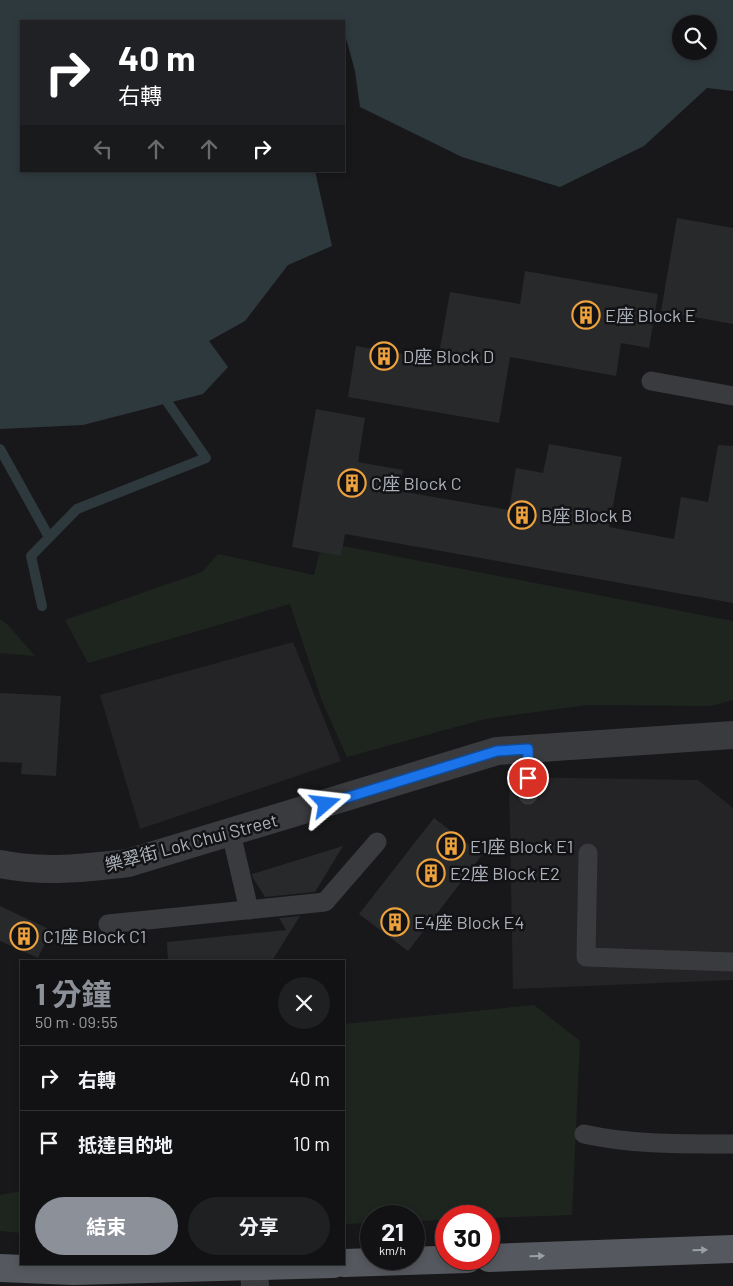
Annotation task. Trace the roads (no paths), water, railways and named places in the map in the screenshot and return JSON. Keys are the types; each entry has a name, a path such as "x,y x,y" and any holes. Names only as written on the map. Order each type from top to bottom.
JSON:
{"main road":[{"path":"500,1258 733,1249"},
{"path":"345,1263 435,1260"},
{"path":"0,1268 255,1276 326,1265"}],"street":[{"name":"樂翠街 Lok Chui Street","path":"0,864 48,869 88,868 128,863 497,751 733,735"}],"lane":[{"path":"651,381 733,396"},
{"path":"528,749 528,795"},
{"path":"231,833 250,910"},
{"path":"108,924 325,902 377,842"},
{"path":"588,853 586,958 733,962"},
{"path":"584,1134 602,1138 675,1144 733,1144"}],"waterway":[{"path":"42,606 31,556 77,509 206,458 168,403"},
{"path":"0,449 49,537"}],"place":[{"name":"E座 Block E","path":"586,315"},
{"name":"D座 Block D","path":"384,356"},
{"name":"C座 Block C","path":"352,483"},
{"name":"B座 Block B","path":"522,515"},
{"name":"E1座 Block E1","path":"451,846"},
{"name":"E2座 Block E2","path":"431,873"},
{"name":"E4座 Block E4","path":"395,922"},
{"name":"C1座 Block C1","path":"24,936"}]}
